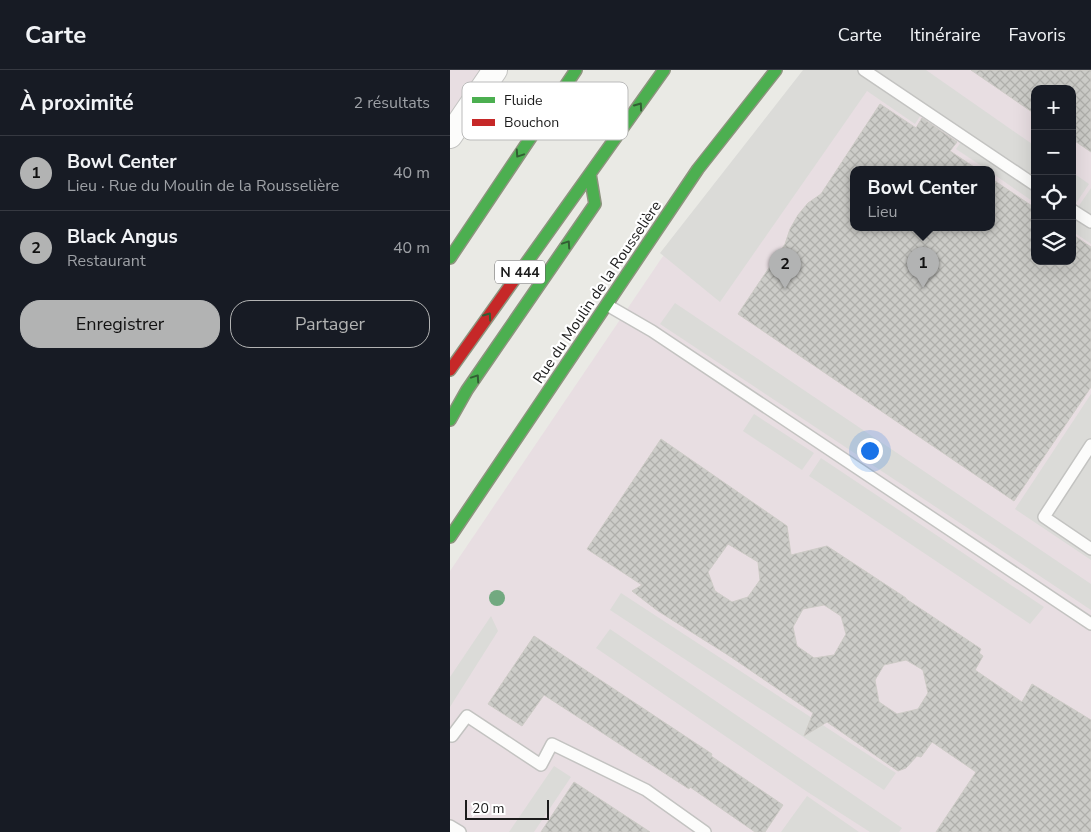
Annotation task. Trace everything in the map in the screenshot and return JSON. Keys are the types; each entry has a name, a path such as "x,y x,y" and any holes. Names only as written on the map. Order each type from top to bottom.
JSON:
{"main road":[{"path":"568,82 576,70"},
{"name":"N 444","path":"628,121 664,70"},
{"name":"Rue du Moulin de la Rousselière","path":"450,537 698,169 776,70"},
{"path":"450,258 529,140"},
{"name":"N 444","path":"450,370 614,140"},
{"path":"450,420 467,390 595,204 590,174"}],"street":[{"path":"487,82 495,70"},
{"path":"450,136 462,118"}],"lane":[{"path":"864,70 1031,181"},
{"path":"1076,213 1091,222"},
{"path":"607,305 652,331 1091,624"},
{"path":"1091,445 1044,517 1091,549"},
{"path":"451,736 467,716 541,765 552,744 646,790 705,832"},
{"path":"450,826 460,832"}],"shaded area":[{"path":"450,70 501,70 492,82 462,82 462,123 450,139"},
{"path":"803,70 926,70 1031,143 1031,200 995,175 995,166 982,166 956,149 966,135 926,107 915,124 867,91 720,302 660,253"},
{"path":"811,70 1091,70 1091,832 450,832 450,571 661,259"},
{"path":"1076,175 1089,184 1076,203"},
{"path":"1091,188 1091,244 1076,234 1076,210"},
{"path":"675,303 1091,584 1091,610 660,324"},
{"path":"1091,394 1091,560 1015,509"},
{"path":"754,414 814,453 802,470 743,431"},
{"path":"821,458 1044,607 1030,624 809,476"},
{"path":"621,593 896,773 884,790 610,610"},
{"path":"491,616 498,631 450,707 450,677"},
{"path":"610,629 902,828 899,832 870,832 806,791 596,648"},
{"path":"554,766 571,777 534,832 509,832"},
{"path":"807,796 859,832 781,832"}],"building":[{"path":"971,70 1091,70 1091,152 1076,142 1076,85 1031,85 1031,111"},
{"path":"880,104 916,128 922,118 957,142 950,151 972,166 850,166 850,231 995,231 995,181 1031,205 1031,265 1076,265 1076,237 1091,247 1091,387 1014,501 738,314 785,244 790,229 808,203 821,194"},
{"path":"661,439 787,526 791,555 827,546 981,649 979,653 983,656 975,670 1022,702 1032,684 1091,720 1091,832 936,832 976,772 932,742 921,757 917,756 906,768 898,771 827,722 804,736 813,713 728,655 658,611 632,591 642,585 587,549","holes":["728,544 758,562 760,580 748,597 732,602 715,591 708,572","824,605 841,616 846,634 834,655 814,658 797,646 793,627 803,609","906,660 923,670 928,693 918,709 897,714 879,702 875,680 884,665"]},
{"path":"534,636 712,754 711,756 783,805 765,832 755,832 690,787 689,789 544,695 522,726 488,704"},
{"path":"574,782 650,832 541,832"}],"traffic: fast":[{"path":"568,82 576,70"},
{"path":"628,120 664,70"},
{"path":"450,537 698,169 776,70"},
{"path":"450,258 529,140"},
{"path":"517,276 614,140"},
{"path":"450,420 467,390 595,204 590,174"}],"traffic: jam":[{"path":"450,370 517,276"}],"place":[{"name":"Bowl Center","path":"923,288"},
{"name":"Black Angus","path":"785,289"}]}
